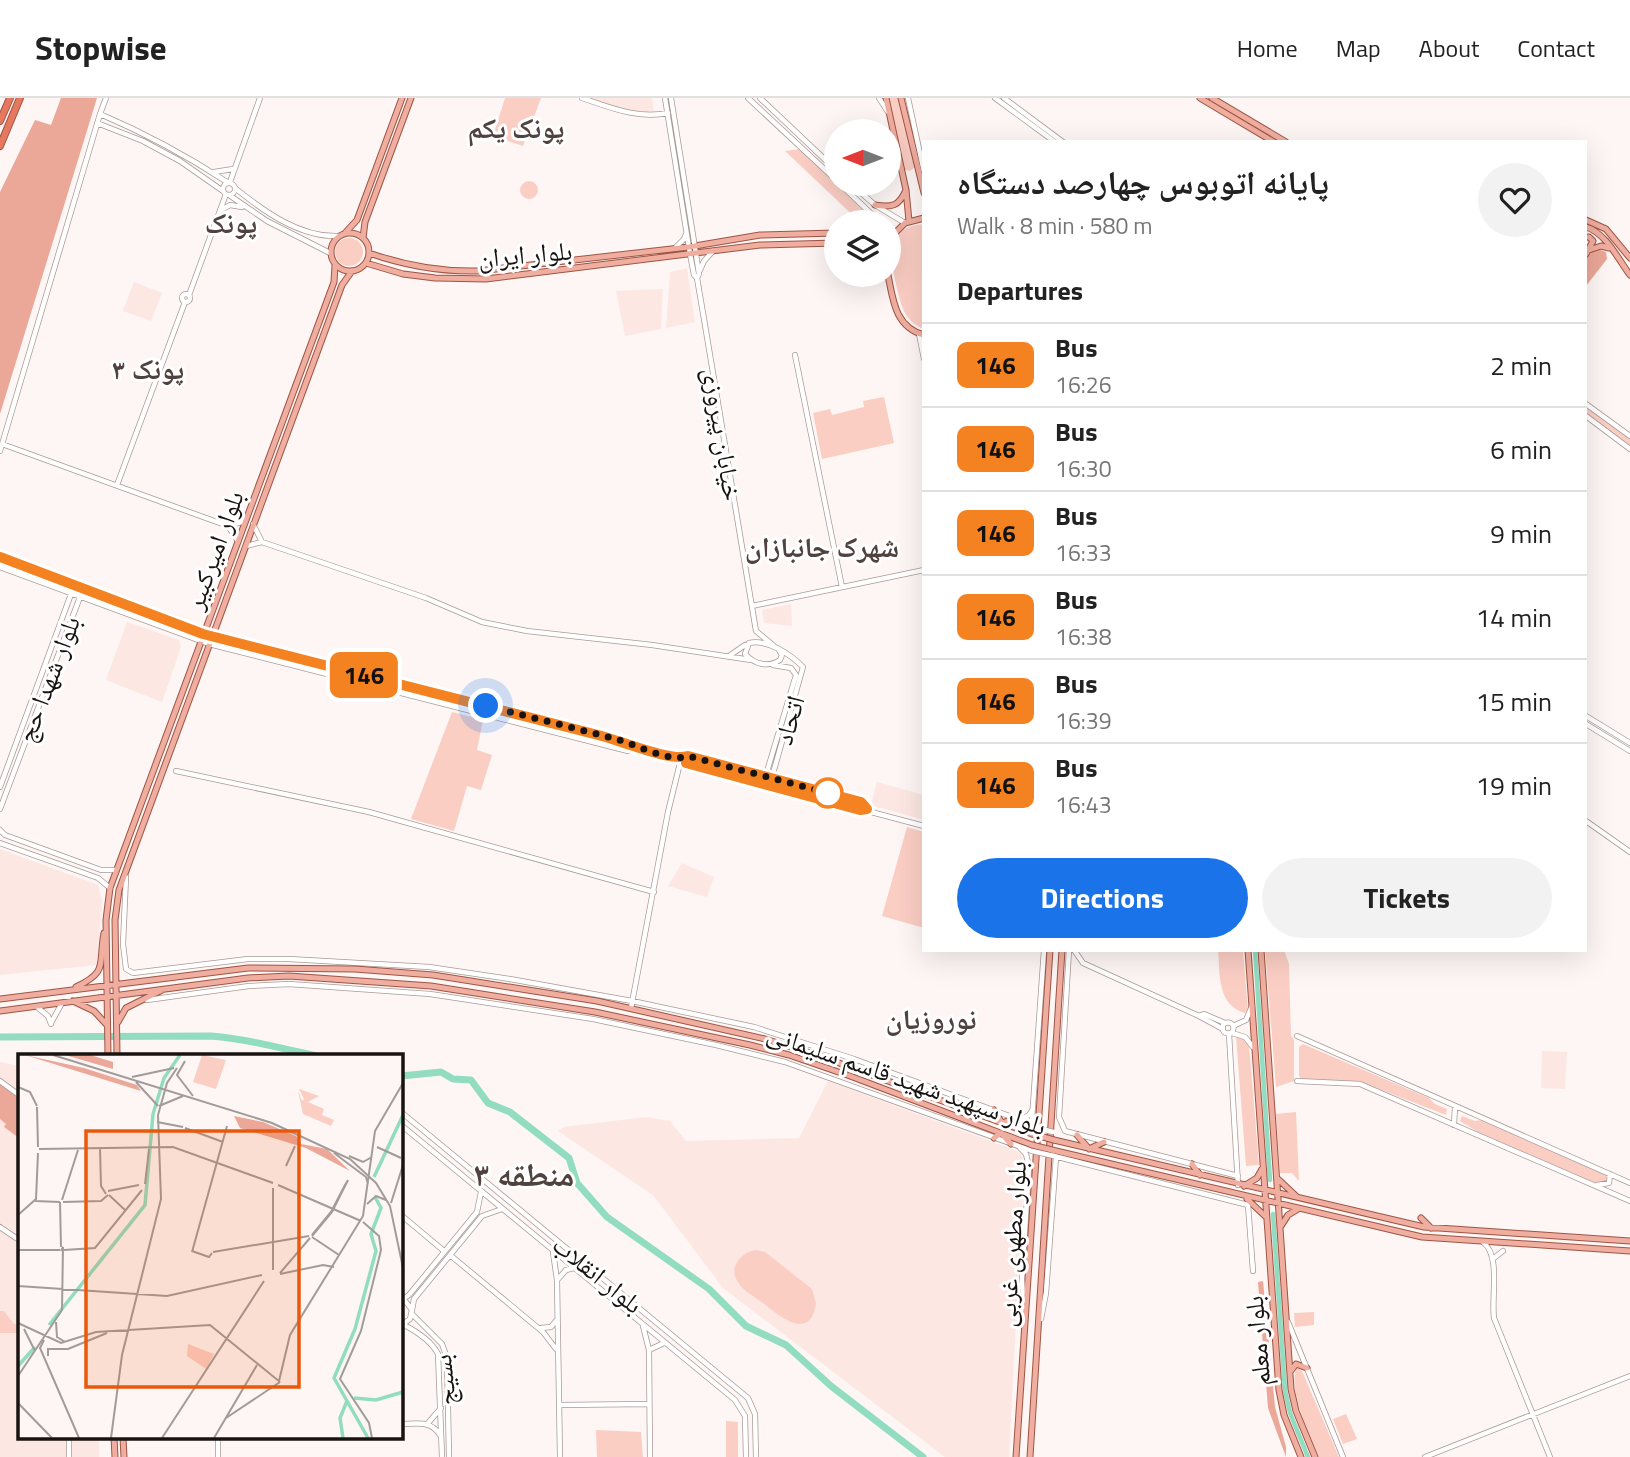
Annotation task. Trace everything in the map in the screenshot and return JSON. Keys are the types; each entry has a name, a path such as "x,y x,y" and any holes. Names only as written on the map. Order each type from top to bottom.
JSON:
{"highway":[{"path":"0,121 10,98"},
{"path":"0,146 20,98"}],"main road":[{"path":"402,98 356,220 331,246 330,253 335,265 340,269 352,271 366,263 369,254 363,238 365,222 411,98"},
{"path":"886,98 906,190 907,222"},
{"path":"904,98 905,115 922,186"},
{"path":"1200,98 1271,140"},
{"path":"1212,98 1283,140"},
{"path":"902,169 910,171 916,166"},
{"path":"875,205 896,205 901,202 906,190"},
{"path":"901,227 907,222 922,218"},
{"path":"1587,219 1605,228 1630,258"},
{"path":"1596,223 1588,228 1599,235 1630,275"},
{"path":"1599,235 1605,228"},
{"name":"بلوار ایران","path":"369,254 417,268 453,271 500,269 776,234 824,233"},
{"path":"342,234 358,234 363,238"},
{"path":"1587,236 1592,240 1587,252"},
{"name":"بلوار ایران","path":"366,263 403,274 486,279 777,244 824,243"},
{"path":"1587,252 1601,246 1614,253"},
{"name":"بلوار امیرکبیر","path":"108,1054 106,920 110,888 334,282 335,265"},
{"name":"بلوار امیرکبیر","path":"118,1054 116,905 127,865 342,285 352,271"},
{"path":"891,287 899,316 905,325 922,336"},
{"path":"70,990 93,979 99,972 106,920"},
{"name":"بلوار مطهری غربی","path":"1016,1457 1050,952"},
{"name":"بلوار مطهری غربی","path":"1030,1457 1062,952"},
{"path":"1241,1186 1256,1178 1263,1166 1248,952"},
{"path":"1261,952 1277,1178 1298,1198"},
{"path":"269,968 275,959"},
{"path":"310,960 315,969"},
{"name":"بلوار سپهبد شهید قاسم سلیمانی","path":"0,999 236,969 269,968 394,971 509,986 675,1017 765,1039 820,1056 1002,1123 1033,1130 1054,1140 1241,1186 1431,1228 1630,1241"},
{"path":"107,971 111,978 116,970"},
{"path":"382,983 385,977 383,971"},
{"path":"394,971 391,977 394,983"},
{"name":"بلوار سپهبد شهید قاسم سلیمانی","path":"0,1011 107,995 248,978 289,976 394,983 489,994 616,1020 672,1028 789,1055 1001,1133 1032,1148 1054,1155 1098,1161 1213,1193 1242,1196 1422,1237 1630,1251"},
{"path":"116,1026 126,1008 165,989"},
{"path":"488,1002 489,994"},
{"path":"67,1001 94,1011 108,1027"},
{"path":"108,1010 111,1006 116,1009"},
{"path":"672,1028 676,1023 675,1017"},
{"path":"686,1031 688,1020"},
{"path":"910,1088 913,1080"},
{"path":"993,1110 1002,1123 1016,1118"},
{"path":"994,1138 1001,1133 1011,1144"},
{"path":"1077,1135 1089,1149 1104,1142"},
{"path":"1081,1162 1098,1161"},
{"path":"1192,1164 1200,1175"},
{"name":"بلوار معلم","path":"1263,1166 1279,1391 1284,1415 1301,1457"},
{"path":"1264,1179 1272,1183 1277,1178"},
{"name":"بلوار معلم","path":"1277,1178 1290,1372 1296,1411 1315,1457"},
{"path":"1242,1196 1267,1216 1273,1210 1280,1215"},
{"path":"1280,1226 1287,1215 1298,1209"},
{"path":"1422,1218 1431,1228"},
{"path":"1290,1372 1296,1364 1307,1368"}],"street":[{"path":"0,451 106,98"},
{"path":"117,485 185,302 182,297 188,295 226,193 224,186 229,182 260,98"},
{"path":"582,98 637,116 668,113"},
{"path":"665,98 687,233 692,246"},
{"path":"671,98 693,254"},
{"path":"748,98 824,169"},
{"path":"760,98 824,159"},
{"path":"879,98 890,115"},
{"path":"904,98 922,165"},
{"path":"995,98 1052,140"},
{"path":"1004,98 1060,140"},
{"path":"100,114 147,134 229,182 252,202 289,224 322,236 342,234"},
{"path":"97,123 143,141 180,161 247,209 330,253"},
{"path":"209,171 222,173 234,169"},
{"path":"226,193 236,189"},
{"path":"853,196 867,210"},
{"path":"865,196 875,205 907,222"},
{"path":"220,210 230,205 247,209"},
{"path":"674,249 680,245 687,233"},
{"path":"698,276 704,261 713,251"},
{"name":"خیابان پیروزی","path":"693,254 694,275 698,276"},
{"name":"خیابان پیروزی","path":"693,254 756,631"},
{"path":"672,256 683,259 692,266"},
{"path":"794,355 842,587"},
{"path":"1587,405 1630,436"},
{"path":"1587,417 1630,449"},
{"path":"1605,430 1611,422"},
{"path":"2,444 228,526 238,541"},
{"path":"228,526 245,521"},
{"path":"253,524 262,542"},
{"path":"245,546 262,542 426,598 482,622 527,631 652,645 772,664 780,660 782,655 756,631 745,654 751,660"},
{"path":"0,557 203,634 623,741 650,752 681,759 686,763 922,825"},
{"path":"0,566 209,644 628,751 650,752"},
{"path":"751,606 922,570"},
{"path":"32,579 35,571"},
{"name":"بلوار شهدا حج","path":"0,787 74,586"},
{"name":"بلوار شهدا حج","path":"0,809 83,589"},
{"path":"122,612 125,606"},
{"path":"728,656 748,643 758,641 774,646"},
{"name":"اتحاد","path":"766,783 772,777 803,672 801,664 779,650"},
{"name":"اتحاد","path":"766,783 765,776 796,675 791,668 772,664"},
{"path":"1587,717 1630,743"},
{"path":"1587,725 1630,751"},
{"path":"681,759 688,756 772,777 861,802 867,809"},
{"path":"631,1008 668,812 681,759"},
{"path":"176,771 369,812 654,892"},
{"path":"1587,822 1630,852"},
{"path":"0,830 5,835 101,870 116,870"},
{"path":"0,843 98,878 110,888"},
{"path":"69,868 72,860"},
{"name":"بلوار امیرکبیر","path":"127,865 122,944 126,969 133,973 248,959 275,959"},
{"path":"1044,952 1031,1122 1033,1130 1054,1132 1058,1129 1059,1117 1069,952"},
{"path":"1075,952 1083,963 1224,1026 1233,1026 1246,1020 1252,1006"},
{"path":"275,959 429,967 632,1001 754,1027 818,1046 1016,1118 1024,1118 1033,1109"},
{"path":"1068,970 1083,963"},
{"path":"146,1000 249,986 289,984 394,990 616,1020 785,1062 1011,1144 1032,1148"},
{"path":"33,1005 42,1010 51,1024 55,1012 67,1001"},
{"path":"1224,1026 1231,1033 1249,1040 1255,1052"},
{"path":"1233,1026 1231,1033 1238,1176 1241,1186"},
{"path":"754,1027 765,1039"},
{"path":"700,1034 705,1042"},
{"path":"1297,1036 1630,1183"},
{"path":"818,1046 820,1056 830,1051"},
{"path":"0,1081 18,1094"},
{"path":"1297,1081 1360,1084 1630,1202"},
{"path":"1454,1125 1455,1106"},
{"name":"بلوار انقلاب","path":"402,1113 742,1392 748,1398 755,1414 757,1457"},
{"path":"1059,1117 1065,1131 1077,1135 1238,1176"},
{"name":"بلوار انقلاب","path":"402,1126 740,1405 745,1416 746,1457"},
{"path":"1020,1147 1026,1154 1029,1167 1022,1279 1024,1335"},
{"path":"1037,1341 1046,1293 1054,1155 1213,1193 1248,1205 1253,1271"},
{"path":"1592,1185 1608,1184 1611,1180 1609,1174"},
{"path":"402,1299 409,1295 477,1212 481,1191"},
{"path":"402,1324 407,1322 412,1312 414,1299 482,1216 502,1208"},
{"path":"477,1212 482,1216"},
{"path":"402,1216 444,1251"},
{"path":"0,1227 18,1239"},
{"path":"1482,1242 1494,1258 1491,1302 1493,1318 1550,1457"},
{"path":"553,1250 558,1280 560,1457"},
{"path":"1494,1258 1503,1251"},
{"path":"450,1255 555,1345 558,1354"},
{"path":"558,1280 562,1273 574,1268"},
{"name":"بسیج","path":"402,1300 442,1344 447,1358 449,1457"},
{"path":"536,1328 551,1327 558,1315"},
{"path":"1286,1318 1343,1457"},
{"name":"بسیج","path":"402,1324 432,1344 438,1354 442,1457"},
{"path":"643,1324 649,1350 650,1457"},
{"path":"649,1350 666,1343"},
{"path":"1425,1457 1630,1376"},
{"path":"560,1405 649,1404"},
{"path":"402,1424 428,1423 441,1407"},
{"path":"428,1423 442,1439"}],"shaded area":[{"path":"61,98 97,98 0,414 0,192 35,120 51,125"},
{"path":"505,98 541,98 523,146 493,136"},
{"path":"591,98 652,98 654,112 633,113"},
{"path":"886,98 901,98 916,166 910,171 902,169 901,165 901,119 891,119"},
{"path":"800,149 824,172 824,188 785,151"},
{"path":"525,181 533,181 538,190 536,197 525,199 520,194 520,186"},
{"path":"833,196 848,196 863,210 847,210"},
{"path":"922,224 922,328 907,317 897,287 901,287 903,230"},
{"path":"349,238 359,242 363,252 359,262 349,266 339,262 335,252 339,242"},
{"path":"1593,250 1606,252 1607,259 1587,285 1587,258"},
{"path":"687,268 695,322 666,328 670,272"},
{"path":"134,282 162,293 151,321 123,311"},
{"path":"663,289 661,329 625,336 616,291"},
{"path":"884,397 894,443 822,459 813,413 830,409 832,415 864,407 863,401"},
{"path":"1587,405 1630,436 1630,449 1587,417"},
{"path":"791,604 792,626 764,623 762,610"},
{"path":"134,610 197,634 197,637 133,614"},
{"path":"127,622 179,640 181,647 162,702 106,680"},
{"path":"452,712 483,720 477,750 492,755 481,790 467,786 454,831 411,819"},
{"path":"877,782 922,794 922,819 871,805"},
{"path":"907,827 922,831 922,927 882,916"},
{"path":"0,849 98,885 102,900 97,965 0,975"},
{"path":"682,863 714,877 707,897 668,886"},
{"path":"1218,952 1243,952 1248,1011 1245,1013 1229,1003 1220,978"},
{"path":"1265,952 1285,952 1289,964 1294,1081 1276,1087"},
{"path":"1239,1034 1249,1044 1259,1165 1246,1166 1236,1036"},
{"path":"1303,1044 1429,1098 1447,1109 1446,1115 1361,1082 1302,1080 1299,1076 1299,1047"},
{"path":"1542,1051 1567,1052 1565,1089 1541,1088"},
{"path":"0,1062 18,1066 18,1440 99,1440 99,1457 0,1457"},
{"path":"828,1081 1022,1155 1024,1162 1009,1457 945,1457 723,1288 653,1195 558,1131 564,1127 645,1117 670,1121 686,1141 799,1138"},
{"path":"0,1084 18,1097 18,1137 4,1127 6,1124 0,1119"},
{"path":"1296,1112 1299,1181 1292,1173 1280,1173 1276,1114"},
{"path":"1462,1116 1475,1121 1481,1120 1606,1175 1609,1180 1595,1183 1478,1132 1460,1121"},
{"path":"755,1250 765,1252 812,1289 816,1304 813,1315 807,1322 793,1323 785,1319 740,1285 734,1272 737,1262 745,1254"},
{"path":"1263,1281 1275,1407 1286,1447 1286,1457 1268,1408 1258,1282"},
{"path":"0,1311 4,1311 14,1324 18,1324 18,1333 0,1333"},
{"path":"1314,1312 1314,1325 1295,1327 1294,1313"},
{"path":"1297,1367 1302,1371 1339,1457 1319,1457 1297,1400"},
{"path":"1346,1414 1357,1439 1343,1444 1333,1419"},
{"path":"726,1421 738,1422 738,1457 726,1457"},
{"path":"596,1430 641,1432 643,1457 597,1457"}],"waterway":[{"path":"1255,952 1270,1180"},
{"path":"0,1037 211,1036 307,1054"},
{"path":"402,1076 441,1072 453,1079 471,1080 488,1103 510,1112 569,1158 577,1183 607,1217 709,1289 746,1326 786,1345 831,1386 923,1457"},
{"path":"1273,1214 1285,1390 1290,1413 1308,1457"}],"bus line":[{"name":"146","path":"0,557 203,634 623,741 650,752 681,759 688,756 772,777 861,802 867,809 860,810 686,763"}],"district":[{"name":"پونک یکم","path":"516,127"},
{"name":"پونک","path":"231,222"},
{"name":"پونک ۳","path":"148,368"},
{"name":"شهرک جانبازان","path":"822,546"},
{"name":"نوروزیان","path":"931,1018"},
{"name":"منطقه ۳","path":"524,1174"}],"route":[{"path":"486,706 623,741 650,752 681,759 688,756 828,793"}]}
